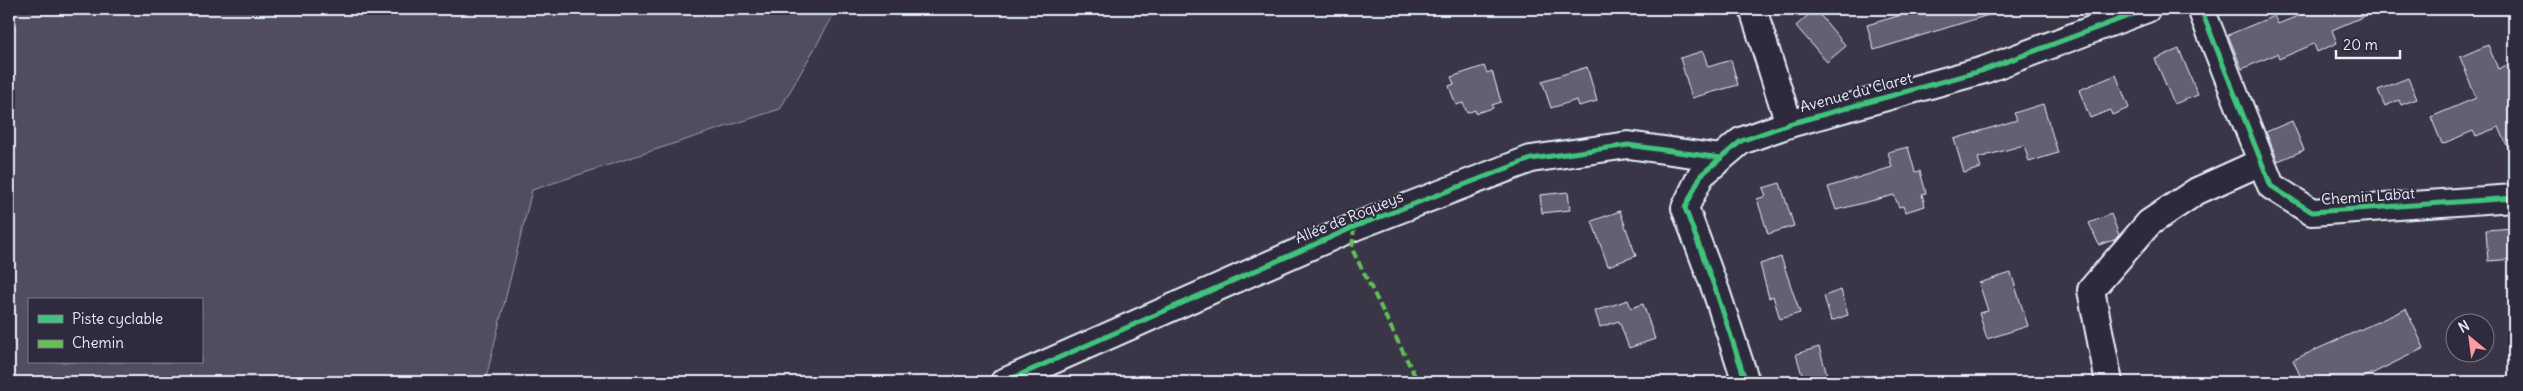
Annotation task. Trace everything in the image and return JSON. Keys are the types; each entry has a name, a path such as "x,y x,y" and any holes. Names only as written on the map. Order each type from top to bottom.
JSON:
{"street":[{"path":"1753,9 1789,124"},
{"name":"Avenue du Claret","path":"1746,382 1686,208 1701,175 1740,141 1789,124 1984,70 2147,9"},
{"name":"Chemin Labat","path":"2201,9 2271,186 2312,212 2514,198"},
{"name":"Allée de Roqueys","path":"1004,382 1354,227 1532,159 1628,145 1721,158"},
{"path":"2109,382 2091,290 2149,223 2197,190 2261,162"}],"shaded area":[{"path":"9,9 837,9 780,109 532,190 485,382 9,382"}],"building":[{"path":"1815,9 1846,46 1827,62 1796,26"},
{"path":"1922,9 1994,9 1995,13 1874,50 1867,25"},
{"path":"2315,9 2381,9 2332,30 2337,43 2317,52 2314,44 2279,59 2277,54 2242,69 2228,35 2274,16 2278,24"},
{"path":"2488,45 2498,69 2514,62 2514,162 2499,127 2476,136 2473,131 2442,144 2431,117 2476,98 2460,57"},
{"path":"2179,49 2198,95 2174,104 2155,59"},
{"path":"1703,51 1708,67 1731,60 1738,85 1692,98 1680,58"},
{"path":"1484,66 1487,73 1492,71 1501,102 1492,105 1493,108 1476,113 1475,110 1467,113 1463,103 1456,105 1449,86 1454,84 1451,77"},
{"path":"1587,67 1597,101 1579,106 1577,100 1551,108 1542,81"},
{"path":"2116,75 2129,108 2112,115 2110,110 2090,118 2079,90"},
{"path":"2408,78 2417,99 2401,105 2399,100 2385,106 2378,90"},
{"path":"2043,104 2058,153 2029,162 2024,145 1978,158 1981,168 1964,173 1954,139 2017,120 2014,113"},
{"path":"2292,121 2304,150 2278,161 2266,132"},
{"path":"1908,147 1915,172 1920,171 1926,193 1922,194 1925,206 1905,212 1903,206 1899,207 1894,195 1836,210 1828,187 1892,167 1888,152"},
{"path":"1780,183 1794,226 1768,234 1757,199 1766,196 1763,188"},
{"path":"1568,192 1570,210 1542,213 1540,195"},
{"path":"1620,211 1636,256 1608,266 1592,221"},
{"path":"2111,214 2119,235 2114,240 2099,245 2089,223"},
{"path":"2514,228 2514,259 2488,261 2486,230"},
{"path":"1781,257 1800,313 1780,319 1773,296 1769,298 1760,264"},
{"path":"2011,273 2028,326 1987,339 1979,313 1988,311 1979,283"},
{"path":"1841,290 1848,315 1831,321 1824,296"},
{"path":"1628,300 1631,308 1643,304 1655,339 1629,348 1619,321 1600,327 1595,311"},
{"path":"2406,309 2424,348 2355,382 2303,382 2293,360"},
{"path":"1819,347 1829,382 1804,382 1796,354"}],"marked path":[{"path":"1354,227 1352,249 1418,382"}],"cycle path":[{"path":"1746,382 1716,291 1685,208 1701,175 1741,141 1789,124 1984,70 2147,9"},
{"path":"2201,9 2271,186 2312,212 2514,198"},
{"path":"1004,382 1354,227 1531,159 1628,145 1721,158"}]}
